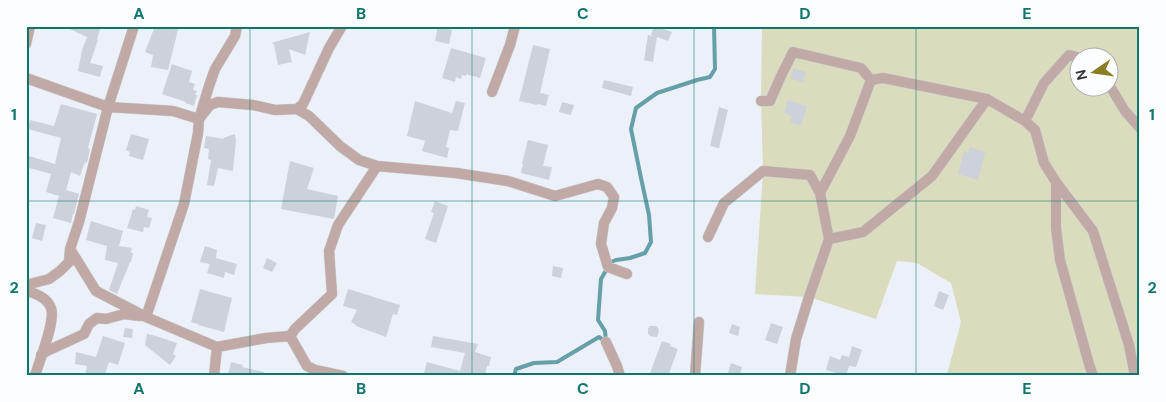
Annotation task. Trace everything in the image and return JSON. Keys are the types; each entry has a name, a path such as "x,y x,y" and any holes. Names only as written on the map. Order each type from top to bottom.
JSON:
{"street":[{"path":"26,44 30,26"},
{"path":"26,285 49,279 68,262 108,107 134,26"},
{"path":"146,317 184,204 199,119 215,69 236,36 237,26"},
{"path":"492,92 510,45 515,26"},
{"path":"297,109 303,104 329,48 342,27"},
{"path":"761,101 770,101 793,52 861,68 871,80"},
{"path":"1024,121 1044,83 1068,56"},
{"path":"26,78 108,107 173,111 199,119"},
{"path":"871,80 883,78 987,99 1024,121 1035,130 1044,163 1093,231 1129,345 1135,376"},
{"path":"820,193 850,136 871,80"},
{"path":"1117,98 1140,128"},
{"path":"829,239 863,232 932,176 987,99"},
{"path":"199,119 210,105 218,102 253,105 275,110 297,109 309,116 340,146 359,160 377,166 456,173 508,181 555,196 598,184 607,187 614,197 612,208 604,223 601,244 608,267 627,274"},
{"path":"290,336 294,329 332,294 329,250 338,225 377,166"},
{"path":"708,237 724,203 762,171 810,175 820,193 829,239 808,297 796,339 790,376"},
{"path":"1056,182 1056,228 1060,260 1093,376"},
{"path":"70,249 96,291 146,317 217,347 266,338 290,336"},
{"path":"26,291 36,294 46,301 51,307 52,314 48,336 34,376"},
{"path":"41,355 84,334 89,324 97,318 124,314 146,317"},
{"path":"695,376 699,322"},
{"path":"290,336 306,371 315,370 343,376"},
{"path":"606,342 620,376"},
{"path":"214,376 217,347"}],"green space":[{"path":"762,26 1140,26 1140,376 944,376 948,371 961,322 951,283 917,263 897,261 876,319 809,297 755,294 763,171 761,101"}],"building":[{"path":"63,26 101,26 90,63 103,66 100,77 78,71 82,50 87,37"},
{"path":"155,26 179,26 168,70 151,67 153,55 145,52"},
{"path":"438,26 452,30 449,44 435,41"},
{"path":"654,26 672,32 668,41 657,37 653,62 644,60 648,35 656,37 651,35"},
{"path":"310,32 305,55 289,49 292,62 278,65 274,44 271,43"},
{"path":"533,45 550,49 540,93 549,95 546,106 519,101"},
{"path":"451,48 486,58 480,78 466,74 466,76 462,75 461,79 456,77 455,82 442,78"},
{"path":"172,64 192,71 189,82 195,84 193,90 197,91 194,106 162,94"},
{"path":"794,68 806,72 803,83 790,78"},
{"path":"604,80 633,87 631,96 602,88"},
{"path":"788,100 807,106 801,126 790,122 792,116 784,113"},
{"path":"415,101 452,113 456,101 465,103 458,131 450,130 446,147 449,148 447,158 422,151 425,141 407,136"},
{"path":"562,102 574,105 571,115 559,112"},
{"path":"61,104 97,114 88,148 90,149 87,163 85,162 80,176 71,172 66,190 79,194 71,223 53,218 59,196 46,192 51,174 26,167 26,155 55,164 61,138 28,129 30,120 54,126"},
{"path":"719,107 728,110 719,148 710,146"},
{"path":"131,134 149,139 143,160 129,156 130,152 126,150"},
{"path":"235,134 233,171 218,168 214,186 207,185 211,160 208,159 209,149 204,148 206,136 224,139"},
{"path":"528,140 548,145 543,166 552,167 549,180 521,173"},
{"path":"970,147 985,152 978,180 958,174 964,151 968,153"},
{"path":"290,161 314,168 307,189 338,196 334,219 281,209"},
{"path":"435,201 448,206 436,243 425,239 434,213 431,212"},
{"path":"136,206 149,210 147,217 152,218 149,228 144,227 143,232 127,228 133,209 135,210"},
{"path":"91,221 123,231 119,246 132,248 131,262 117,294 109,290 118,263 105,260 107,246 86,240"},
{"path":"36,223 46,225 42,241 32,238"},
{"path":"205,246 217,250 216,258 237,264 234,275 225,272 224,278 207,273 210,264 200,262"},
{"path":"267,258 277,263 272,272 263,268"},
{"path":"553,266 563,268 561,278 552,276"},
{"path":"200,289 232,298 224,332 191,322"},
{"path":"348,289 400,305 397,315 393,314 386,337 356,326 351,322 357,310 343,306"},
{"path":"939,291 949,295 943,310 934,306"},
{"path":"771,323 783,327 777,344 765,340"},
{"path":"732,324 740,327 738,336 729,333"},
{"path":"650,326 658,328 657,337 648,334"},
{"path":"125,328 133,329 132,338 123,337"},
{"path":"147,334 177,343 173,354 176,356 170,365 145,345"},
{"path":"103,336 125,343 118,365 109,362 105,374 99,373 98,376 85,376 87,366 75,364 76,352 96,357"},
{"path":"433,336 478,344 475,352 491,357 485,376 423,376 427,362 460,371 465,353 431,347"},
{"path":"662,341 678,349 668,376 649,376"},
{"path":"852,346 862,350 856,367 849,366 846,376 826,370 830,356 840,360 842,355 849,357"},
{"path":"231,362 243,365 242,367 264,372 263,376 228,376"},
{"path":"731,363 742,367 740,376 727,376"}],"waterway":[{"path":"514,376 516,369 534,363 557,362 599,337 606,342 605,331 598,320 601,279 611,262 645,253 651,242 649,215 631,129 636,108 657,93 710,77 715,69 714,26"}]}
